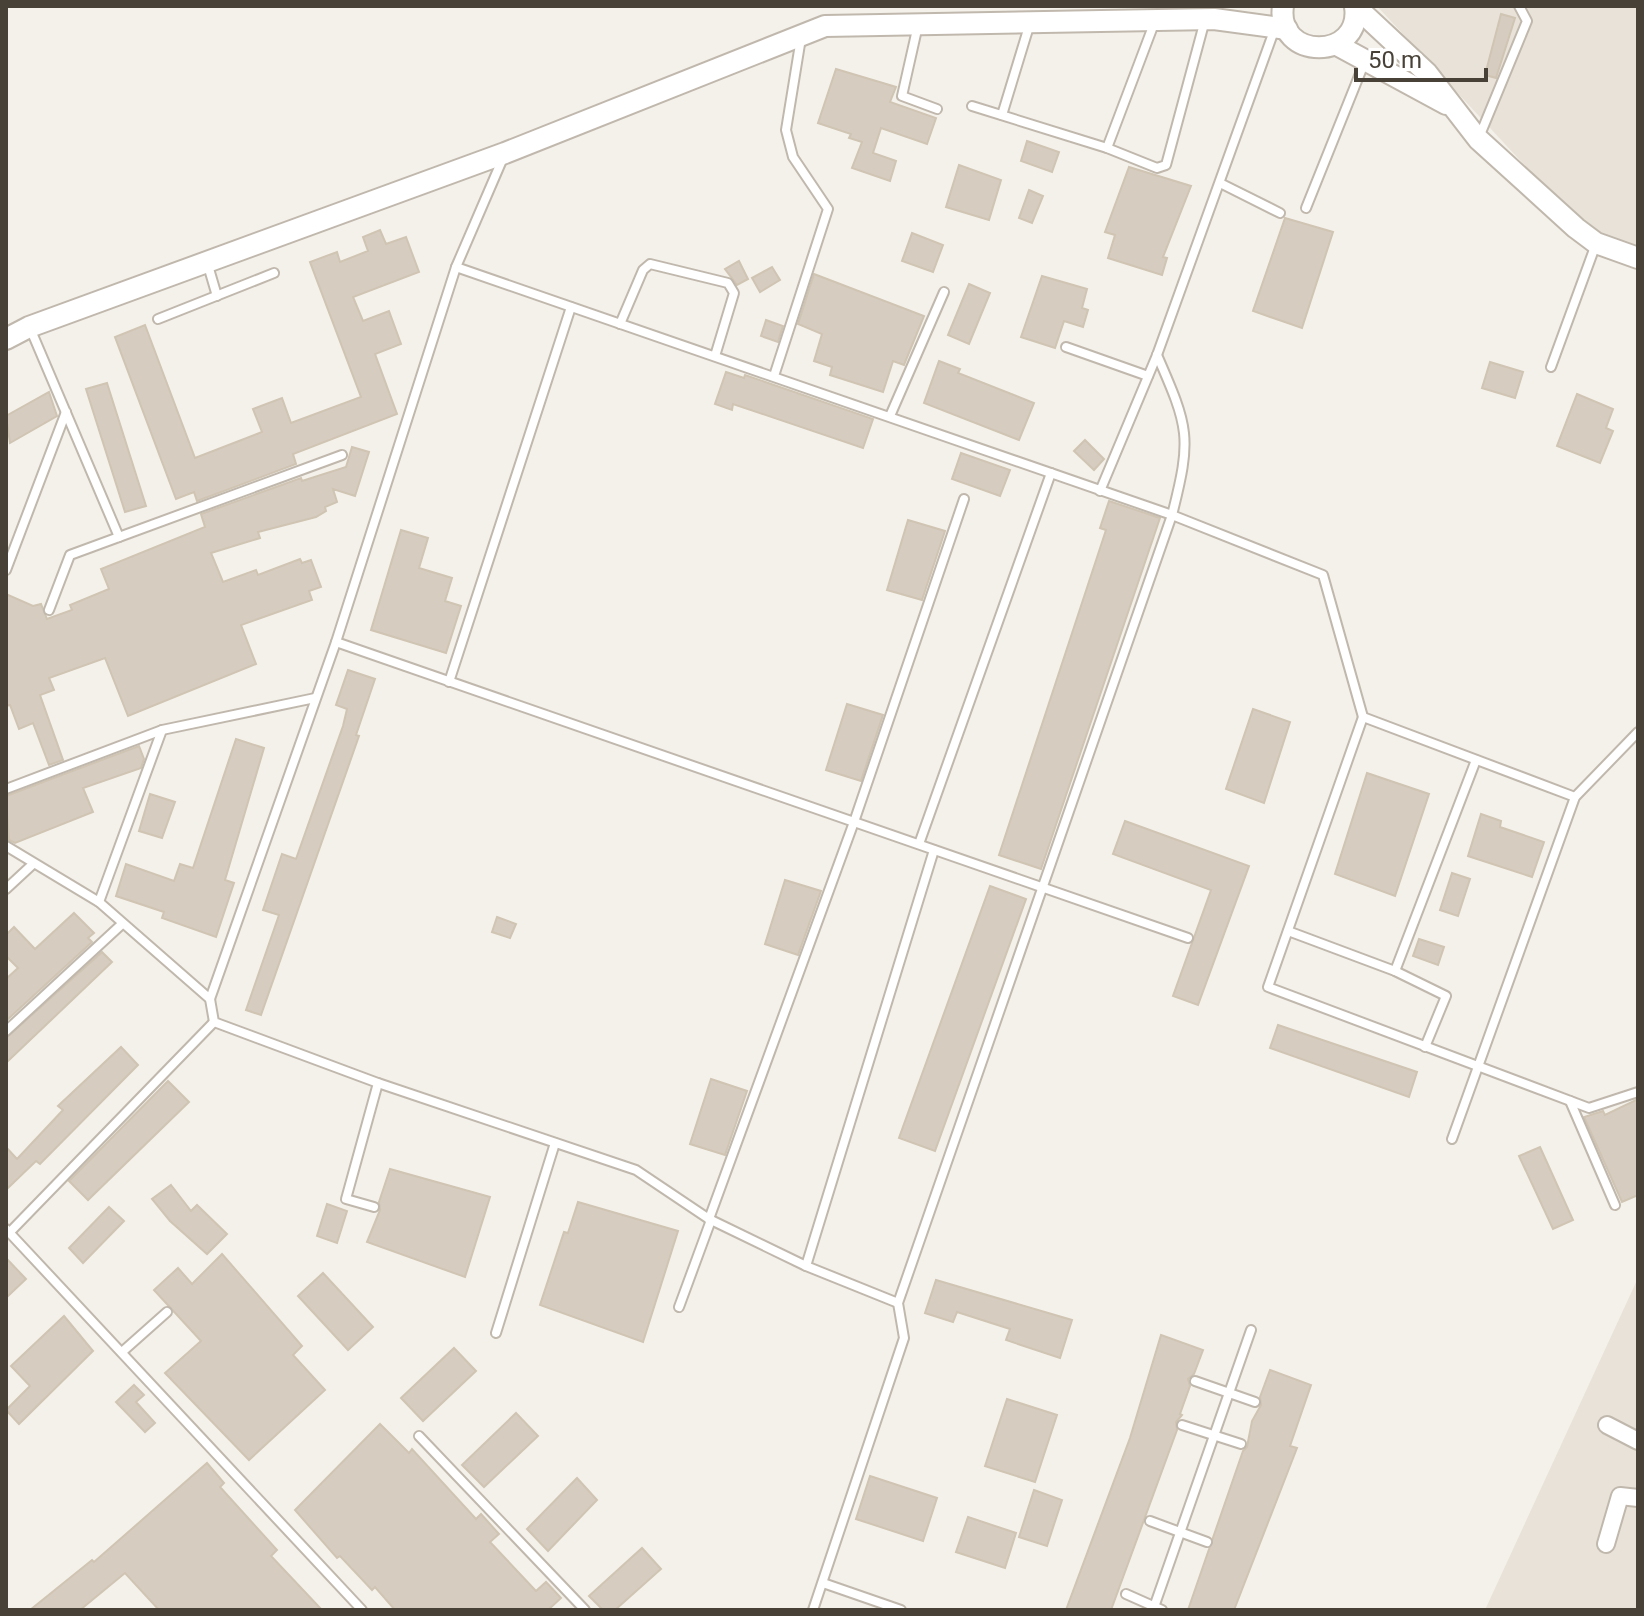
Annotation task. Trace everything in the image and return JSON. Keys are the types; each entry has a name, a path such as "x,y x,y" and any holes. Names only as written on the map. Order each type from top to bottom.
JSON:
{"street":[{"path":"1204,20 1225,6"},
{"path":"1281,28 1283,6"},
{"path":"1337,45 1354,26 1355,6"},
{"path":"1355,6 1427,73 1449,106 1478,139 1596,243 1638,258"},
{"path":"6,339 29,327 505,153 825,26 1204,20 1281,28 1300,44 1312,49 1337,45 1449,106"},
{"path":"1607,1425 1638,1441"},
{"path":"1606,1544 1620,1496 1638,1498"}],"lane":[{"path":"1478,139 1527,21 1519,6"},
{"path":"1107,148 1155,20"},
{"path":"972,106 1107,148 1157,168 1166,165 1204,20"},
{"path":"1002,115 1030,23"},
{"path":"918,25 902,96 937,109"},
{"path":"1100,491 1157,355 1281,28"},
{"path":"774,376 828,209 793,157 786,130 801,35"},
{"path":"1306,208 1365,60"},
{"path":"214,1022 210,999 336,642 456,267 505,153"},
{"path":"1220,183 1280,213"},
{"path":"1551,367 1596,243"},
{"path":"207,262 217,296"},
{"path":"620,324 643,270 650,264 728,283 734,293 715,356"},
{"path":"456,267 1172,515 1323,575 1363,717 1268,987 1589,1108 1638,1092"},
{"path":"158,319 274,273"},
{"path":"890,416 944,292"},
{"path":"449,682 571,307"},
{"path":"29,327 119,537"},
{"path":"1066,347 1148,376"},
{"path":"813,1610 904,1338 898,1303 1172,515 1186,460 1184,417 1157,355"},
{"path":"6,570 66,412"},
{"path":"49,610 70,555 342,455"},
{"path":"919,844 1051,473"},
{"path":"679,1307 854,822 964,499"},
{"path":"336,642 1188,938"},
{"path":"6,789 162,730 315,698"},
{"path":"1363,717 1575,797"},
{"path":"99,902 162,730"},
{"path":"1452,1139 1575,797 1638,732"},
{"path":"1395,971 1476,760"},
{"path":"6,846 99,902 210,999"},
{"path":"806,1266 934,850"},
{"path":"6,889 33,864"},
{"path":"6,1031 122,924"},
{"path":"1288,931 1395,971 1446,996 1425,1047"},
{"path":"214,1022 378,1083 636,1170 710,1220 806,1266 898,1303"},
{"path":"214,1022 8,1231 362,1610"},
{"path":"374,1207 346,1199 378,1083"},
{"path":"1570,1101 1615,1205"},
{"path":"496,1333 555,1143"},
{"path":"122,1352 167,1312"},
{"path":"1126,1594 1157,1609 1180,1532 1251,1330"},
{"path":"1195,1381 1255,1402"},
{"path":"1182,1425 1241,1444"},
{"path":"419,1436 585,1610"},
{"path":"1150,1521 1207,1542"},
{"path":"823,1583 901,1610"}],"shaded area":[{"path":"1377,6 1638,6 1638,257 1580,225"},
{"path":"1638,1278 1638,1610 1485,1610"}],"building":[{"path":"1501,14 1515,18 1496,78 1485,75"},
{"path":"836,69 896,87 890,102 936,118 927,144 881,128 873,153 896,161 890,181 852,168 862,142 849,138 851,134 818,123"},
{"path":"1027,141 1059,152 1052,172 1021,161"},
{"path":"959,165 1001,180 989,220 946,207"},
{"path":"1129,167 1191,186 1163,257 1167,258 1162,275 1108,258 1115,235 1105,232"},
{"path":"1029,190 1043,196 1032,223 1019,218"},
{"path":"1285,218 1333,232 1302,328 1253,311"},
{"path":"380,230 386,244 406,237 419,272 353,297 363,321 389,311 401,344 375,354 397,414 293,454 296,464 197,501 194,492 176,499 115,337 145,325 195,458 262,432 253,409 282,398 291,423 361,397 310,262 337,252 340,262 368,251 363,237"},
{"path":"912,233 943,245 933,272 902,261"},
{"path":"739,261 748,279 737,285 725,269"},
{"path":"772,267 780,280 760,292 752,278"},
{"path":"814,274 924,316 904,365 893,361 883,392 830,375 832,367 814,361 822,334 798,324"},
{"path":"1042,276 1087,289 1082,308 1088,310 1083,327 1064,321 1055,348 1021,337"},
{"path":"969,284 990,293 969,344 948,335"},
{"path":"766,320 783,326 778,342 761,336"},
{"path":"939,361 960,369 958,373 1034,403 1019,440 924,403"},
{"path":"1490,362 1523,372 1515,398 1482,388"},
{"path":"726,372 744,378 745,375 873,419 863,448 733,404 732,410 715,404"},
{"path":"107,383 146,506 125,512 86,389"},
{"path":"49,392 57,416 10,443 6,416"},
{"path":"1577,394 1613,409 1606,428 1613,431 1600,463 1557,446"},
{"path":"1085,440 1104,459 1094,470 1074,451"},
{"path":"352,447 369,452 355,496 333,489 337,502 325,507 326,511 316,517 258,532 260,538 211,553 223,582 256,570 258,575 300,559 302,563 311,560 321,587 309,591 312,600 241,625 256,664 128,716 105,658 49,678 54,690 40,695 63,760 49,765 33,723 19,729 10,705 6,706 6,594 33,606 41,604 47,619 72,610 70,605 109,589 101,569 205,527 201,514 301,478 302,481 346,467"},
{"path":"961,453 1010,470 1000,496 952,479"},
{"path":"1109,501 1160,518 1041,869 999,855 1106,530 1100,528"},
{"path":"908,520 945,531 922,600 887,590"},
{"path":"401,530 428,538 419,568 452,578 445,601 461,606 446,653 371,630"},
{"path":"348,670 375,679 356,735 359,736 261,1015 246,1010 279,915 263,910 282,854 296,859 343,726 347,709 336,705"},
{"path":"847,704 883,715 861,781 826,770"},
{"path":"1253,709 1290,722 1264,803 1226,789"},
{"path":"236,739 264,748 225,880 234,883 216,937 162,918 164,912 116,896 126,864 174,881 180,864 193,868"},
{"path":"139,746 144,759 141,768 83,788 93,812 15,843 9,840 6,796"},
{"path":"1367,773 1429,794 1395,896 1335,874"},
{"path":"150,794 175,802 162,838 139,831"},
{"path":"1481,814 1501,821 1500,827 1544,842 1532,877 1468,856"},
{"path":"1125,821 1249,866 1198,1005 1173,996 1211,890 1113,854"},
{"path":"1452,873 1470,879 1458,916 1440,910"},
{"path":"785,880 821,891 798,955 765,944"},
{"path":"990,886 1026,899 935,1151 899,1138"},
{"path":"74,913 94,933 88,938 92,942 6,1021 6,979 18,968 6,956 6,935 14,927 35,949"},
{"path":"497,917 516,924 510,938 492,932"},
{"path":"1419,939 1444,947 1438,965 1413,956"},
{"path":"102,952 112,962 6,1063 6,1038"},
{"path":"1278,1025 1417,1072 1409,1097 1270,1048"},
{"path":"121,1047 138,1065 40,1164 36,1161 6,1190 6,1147 17,1159 63,1110 58,1106"},
{"path":"711,1079 747,1091 725,1155 690,1144"},
{"path":"168,1081 189,1102 88,1200 69,1181"},
{"path":"1638,1099 1638,1195 1622,1202 1584,1117 1603,1111 1605,1115"},
{"path":"1540,1147 1573,1220 1553,1229 1519,1156"},
{"path":"390,1169 490,1197 465,1277 367,1242 380,1210 379,1202"},
{"path":"171,1185 191,1211 197,1205 227,1234 207,1254 170,1221 152,1199"},
{"path":"578,1202 678,1231 643,1342 540,1305 564,1232 568,1233"},
{"path":"327,1204 347,1211 337,1243 317,1236"},
{"path":"109,1207 124,1221 83,1263 69,1248"},
{"path":"222,1254 302,1346 293,1355 325,1390 249,1460 165,1373 201,1341 154,1290 178,1268 192,1284"},
{"path":"6,1258 26,1279 6,1298"},
{"path":"323,1273 373,1327 348,1350 298,1296"},
{"path":"936,1280 1072,1320 1060,1358 1006,1340 1010,1329 957,1312 953,1322 925,1313"},
{"path":"64,1316 93,1351 19,1424 6,1410 30,1386 11,1366"},
{"path":"1161,1335 1203,1350 1194,1374 1188,1379 1190,1386 1182,1415 1176,1422 1177,1430 1111,1610 1066,1610 1130,1438"},
{"path":"454,1348 476,1371 423,1421 401,1398"},
{"path":"1270,1370 1311,1385 1290,1446 1297,1448 1234,1610 1188,1610 1247,1447 1252,1421 1261,1405 1260,1397"},
{"path":"134,1385 144,1395 136,1402 155,1423 145,1432 116,1402"},
{"path":"1007,1399 1057,1415 1035,1482 985,1466"},
{"path":"516,1413 538,1436 484,1487 462,1465"},
{"path":"380,1424 409,1453 412,1449 476,1519 481,1514 499,1534 490,1542 536,1591 546,1582 561,1598 548,1610 395,1610 375,1587 372,1590 340,1556 337,1558 295,1510"},
{"path":"207,1463 224,1483 220,1487 277,1550 271,1556 322,1610 159,1610 125,1573 80,1610 30,1610 92,1560 94,1562"},
{"path":"870,1476 937,1498 923,1541 856,1519"},
{"path":"577,1478 597,1500 548,1551 527,1529"},
{"path":"1034,1490 1062,1500 1047,1546 1019,1537"},
{"path":"968,1517 1016,1533 1005,1568 956,1552"},
{"path":"642,1548 661,1569 615,1610 603,1610 589,1596"}]}
